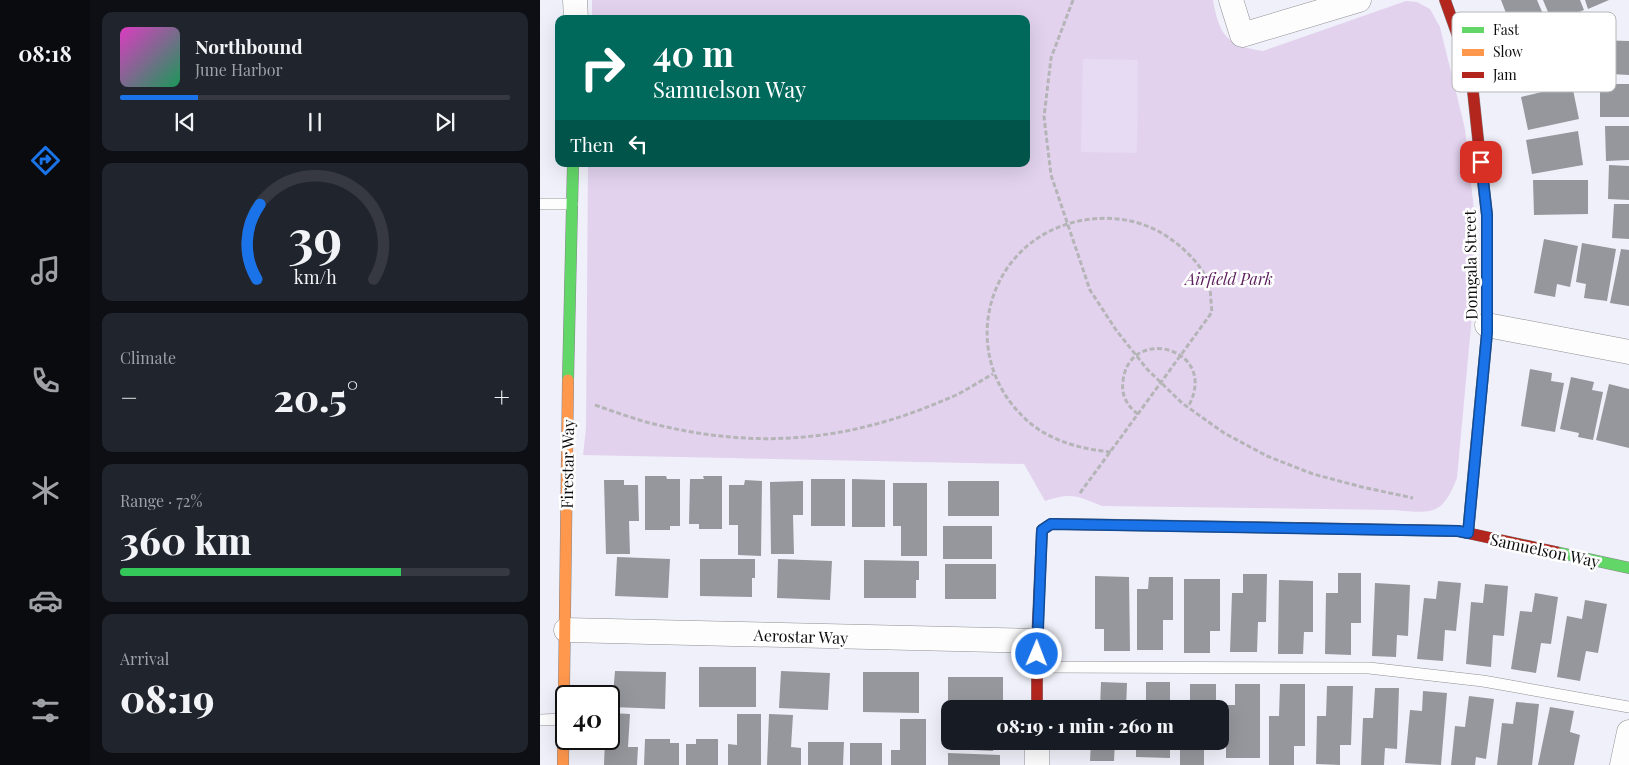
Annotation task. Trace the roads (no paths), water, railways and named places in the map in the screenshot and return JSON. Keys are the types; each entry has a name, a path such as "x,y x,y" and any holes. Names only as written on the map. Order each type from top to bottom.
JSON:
{"street":[{"path":"575,0 576,15"},
{"path":"1231,0 1242,35 1359,0"},
{"name":"Domgala Street","path":"1445,0 1452,20"},
{"name":"Domgala Street","path":"1468,533 1487,325 1487,215 1473,92"},
{"name":"Firestar Way","path":"565,685 566,450 573,167"},
{"path":"1487,325 1629,352"},
{"name":"Samuelson Way","path":"1037,700 1037,642 1042,530 1051,524 1448,531 1468,533 1629,568"},
{"name":"Aerostar Way","path":"566,630 1037,642"},
{"path":"1622,765 1629,732"},
{"name":"Firestar Way","path":"563,750 563,765"},
{"path":"1037,750 1037,765"}],"lane":[{"path":"540,204 572,204"},
{"path":"1037,667 1369,668 1483,681 1629,707"},
{"path":"540,720 555,719"}],"park label":[{"name":"Airfield Park","path":"1229,278"}]}
